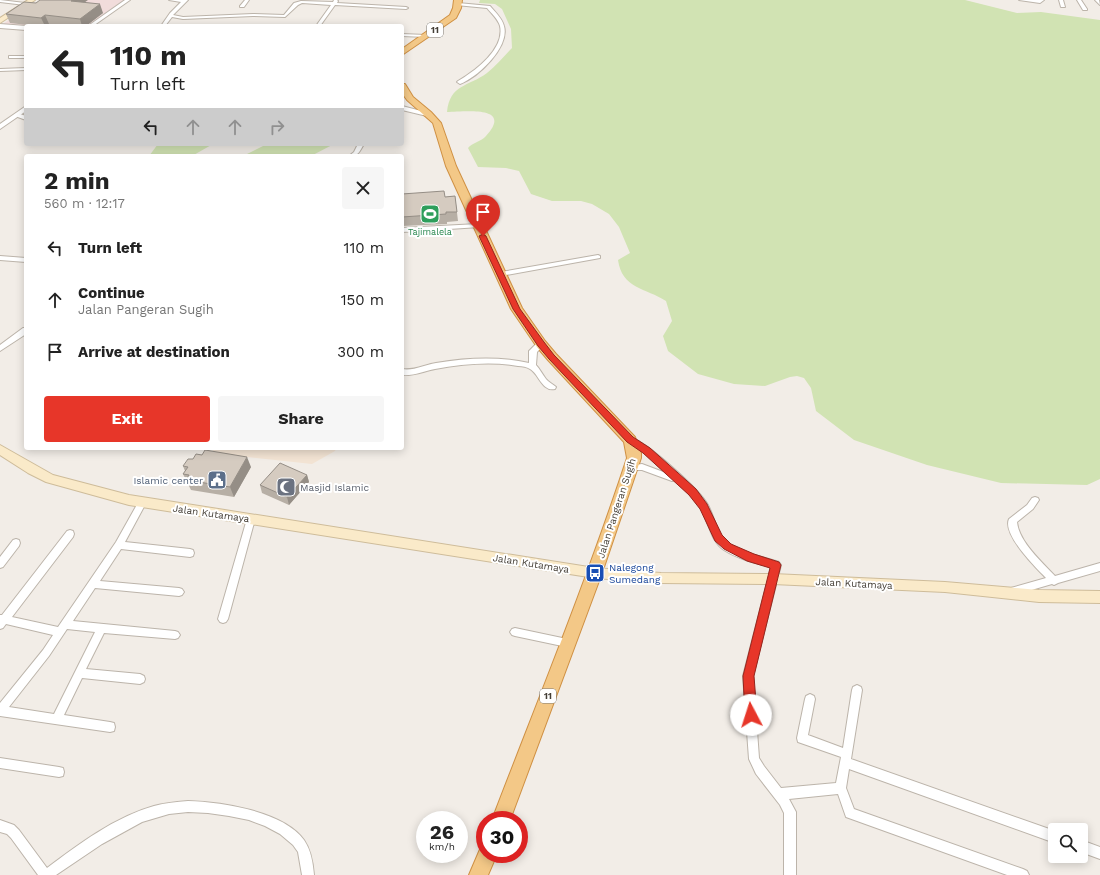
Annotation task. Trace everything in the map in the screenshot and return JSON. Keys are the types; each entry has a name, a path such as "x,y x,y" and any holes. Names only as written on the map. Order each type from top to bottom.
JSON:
{"highway":[{"name":"11","path":"404,52 453,16 458,2"},
{"path":"404,89 414,104 433,118 441,132 450,166 517,309 541,344 630,440"},
{"name":"Jalan Pangeran Sugih","path":"504,811 567,643 595,573 634,453 630,440"},
{"path":"478,875 484,863"}],"main road":[{"path":"0,21 32,0"},
{"name":"Jalan Kutamaya","path":"0,449 32,470 50,479 142,503 595,573 661,578 773,579 945,587 1046,596 1100,597"}],"street":[{"path":"93,24 128,0"},
{"path":"171,0 185,1"},
{"path":"242,6 247,0"},
{"path":"1021,0 1040,2 1042,0"},
{"path":"1060,0 1064,6"},
{"path":"1079,0 1085,9"},
{"path":"1097,0 1100,4"},
{"path":"0,1 26,4"},
{"path":"164,24 185,1"},
{"path":"170,16 187,18 285,16 296,4 301,2 336,2 406,8"},
{"path":"320,24 336,2"},
{"path":"458,2 488,6 502,24 503,31 502,40 484,65 478,71 460,82"},
{"path":"228,21 231,16"},
{"path":"0,26 24,28"},
{"path":"404,35 426,36"},
{"path":"11,57 24,57"},
{"path":"0,70 24,69"},
{"path":"404,108 427,114"},
{"path":"0,128 24,110"},
{"path":"17,115 24,117"},
{"path":"404,230 478,226"},
{"path":"501,274 598,257"},
{"path":"0,258 24,260"},
{"path":"0,349 24,331"},
{"path":"532,366 532,355 541,344"},
{"path":"404,372 416,372 435,366 478,361 519,363 532,366 538,372 543,381 552,387"},
{"path":"630,440 646,450 693,492 704,506 718,538 727,546 751,558 776,565 748,676 754,759 760,770 789,807 790,875"},
{"path":"630,468 638,466 645,467 680,481"},
{"path":"1035,500 1024,513 1012,521 1012,525 1029,555 1054,581"},
{"path":"0,711 46,653 119,545 142,503"},
{"path":"223,619 251,519"},
{"path":"1,621 70,534"},
{"path":"0,564 16,543"},
{"path":"119,545 190,553"},
{"path":"1008,593 1100,568"},
{"path":"93,584 179,592"},
{"path":"1,621 62,628 102,629 175,635"},
{"path":"57,719 102,629"},
{"path":"515,632 567,643"},
{"path":"79,673 140,679"},
{"path":"857,690 841,788 850,813 1006,872 1023,875"},
{"path":"810,700 802,738 846,758 1048,834"},
{"path":"0,711 110,727"},
{"path":"0,763 59,772"},
{"path":"779,794 841,788"},
{"path":"0,826 10,829 15,834 45,875 134,819 154,811 193,805 213,807 264,820 284,830 297,842 305,857 308,875"},
{"path":"1088,849 1100,853"}],"shaded area":[{"path":"43,0 126,0 92,24 24,24 24,26 3,24 24,10"},
{"path":"212,450 335,450 312,464 218,454"}],"green space":[{"path":"480,0 965,0 1017,13 1041,12 1100,20 1100,479 1087,485 1001,483 927,465 854,440 816,411 811,388 804,378 797,376 790,377 765,386 734,384 698,374 668,351 663,336 672,321 666,301 636,286 624,277 620,270 618,260 630,253 619,227 609,214 592,204 581,201 552,201 531,194 519,171 506,168 478,167 468,148 486,136 493,126 494,119 490,115 483,112 447,112 452,96 456,91 487,73 512,48 511,29 502,9 495,4 479,3"},
{"path":"156,146 210,146 196,154 150,154"},
{"path":"263,146 330,146 315,154 247,154"}],"building":[{"path":"40,0 73,0 71,1 100,4 80,19 45,15 41,18 6,14 24,2 36,3"},
{"path":"444,191 445,197 455,196 457,212 404,217 404,194"},
{"path":"205,450 247,457 230,487 186,480 189,475 183,474 188,467 183,466 188,459 193,459 196,454 202,455"},
{"path":"280,463 307,475 287,497 260,485"}],"place":[{"name":"Tajimalela","path":"430,214"},
{"name":"Islamic center","path":"217,480"},
{"name":"Masjid Islamic","path":"286,487"},
{"name":"Nalegong Sumedang","path":"595,573"}],"route":[{"path":"483,236 522,318 552,357 630,440 646,450 693,492 704,506 718,538 727,546 751,558 776,565 748,676 751,715"}]}
